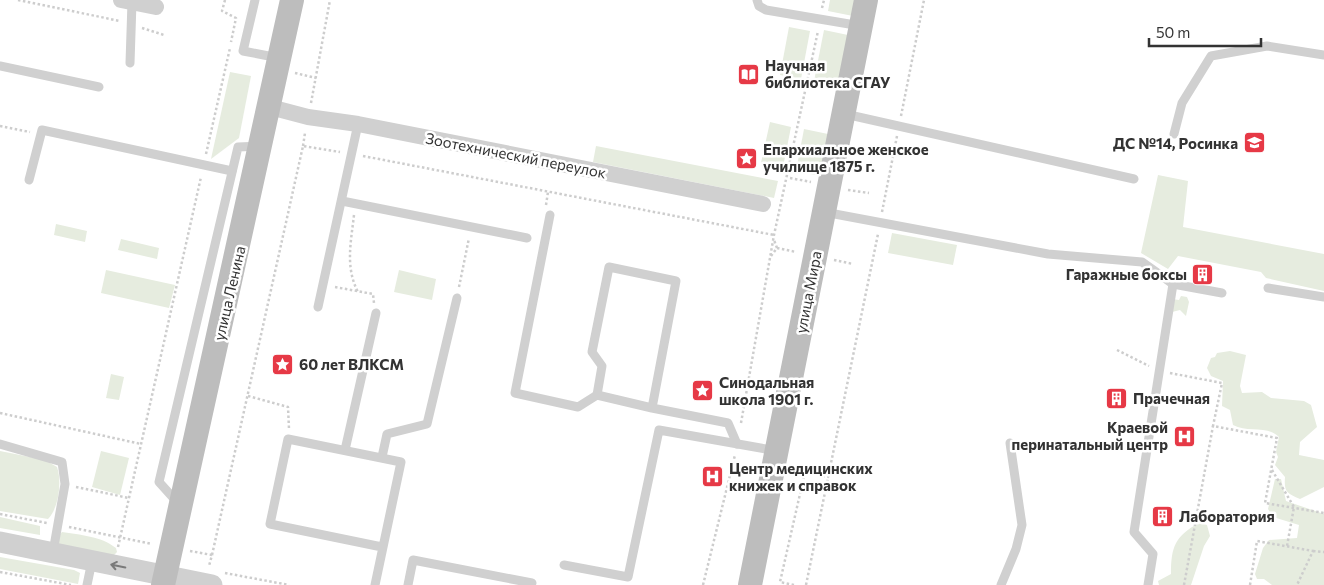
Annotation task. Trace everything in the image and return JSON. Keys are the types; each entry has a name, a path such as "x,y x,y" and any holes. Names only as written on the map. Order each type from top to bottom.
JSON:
{"main road":[{"name":"улица Ленина","path":"164,580 262,146 292,0"},
{"name":"улица Мира","path":"754,584 777,451 866,0"}],"street":[{"path":"127,1 156,7"},
{"name":"Зоотехнический переулок","path":"270,107 763,204"},
{"path":"0,542 92,560 164,580 209,580"}],"lane":[{"path":"255,0 243,51 280,58"},
{"path":"757,0 759,6 766,10 861,26"},
{"path":"127,1 132,24 130,63"},
{"path":"1174,134 1182,103 1211,56 1268,46 1324,55"},
{"path":"0,66 99,87"},
{"path":"842,114 1134,179"},
{"path":"318,307 358,124"},
{"path":"29,180 42,130 232,171"},
{"path":"181,506 159,482 238,147 262,146"},
{"path":"342,201 527,238"},
{"path":"824,212 1048,254 1142,262 1173,284 1222,293"},
{"path":"550,215 515,393 578,407 597,395 728,423 737,444"},
{"path":"597,395 602,366 592,352 609,267 676,282 652,408"},
{"path":"1148,585 1153,554 1134,532 1173,284"},
{"path":"1268,288 1324,297"},
{"path":"382,457 387,434 428,424 457,298"},
{"path":"345,450 376,313"},
{"path":"564,565 628,578 659,430 777,451"},
{"path":"375,585 401,462 288,439 270,524 382,547"},
{"path":"0,444 62,462 65,484 53,552"},
{"path":"1001,585 1016,550 1022,525 1010,444"},
{"path":"87,585 92,560"},
{"path":"408,585 413,560 532,583"}],"path":[{"path":"18,0 132,24 164,35"},
{"path":"118,548 236,18 222,11 225,0"},
{"path":"289,585 209,580 212,554 303,146 330,0"},
{"path":"703,585 737,444 774,235 824,0"},
{"path":"806,585 924,0"},
{"path":"0,126 41,134"},
{"path":"303,146 774,235"},
{"path":"785,185 790,178 788,170"},
{"path":"790,178 811,182"},
{"path":"847,190 868,193"},
{"path":"354,214 349,258 352,280 358,292"},
{"path":"774,240 777,248"},
{"path":"457,298 467,246"},
{"path":"777,248 796,252"},
{"path":"770,258 777,248"},
{"path":"832,260 852,264"},
{"path":"342,288 373,294 376,313"},
{"path":"1117,350 1159,371 1222,383 1184,585"},
{"path":"248,396 288,407 288,439"},
{"path":"0,413 141,444"},
{"path":"1213,426 1277,438 1265,503 1324,513"},
{"path":"1272,468 1294,507 1286,546"},
{"path":"794,585 780,582 806,472 829,477"},
{"path":"65,484 129,498"},
{"path":"0,514 172,548 212,554"},
{"path":"1250,585 1257,541 1324,552"},
{"path":"1297,585 1312,551"},
{"path":"0,572 71,585"}],"shaded area":[{"path":"830,0 856,0 853,16 828,11"},
{"path":"789,27 810,31 801,79 780,75"},
{"path":"824,30 848,35 838,86 814,81"},
{"path":"230,72 251,76 239,138 211,159"},
{"path":"770,122 791,127 783,167 761,163"},
{"path":"804,129 828,134 819,176 796,171"},
{"path":"596,146 778,181 774,198 593,162"},
{"path":"1158,175 1188,181 1183,227 1324,254 1324,291 1266,278 1261,272 1178,256 1168,269 1141,253"},
{"path":"56,224 87,231 85,242 54,235"},
{"path":"892,233 957,245 953,265 888,253"},
{"path":"121,239 159,248 157,259 118,250"},
{"path":"106,270 175,285 169,308 101,293"},
{"path":"399,270 436,279 432,300 394,292"},
{"path":"1181,296 1187,297 1189,302 1186,316 1180,310 1172,312 1172,299 1179,300"},
{"path":"1230,351 1246,355 1240,386 1242,393 1262,392 1271,398 1304,401 1311,405 1317,427 1300,442 1299,455 1324,460 1324,487 1300,499 1292,495 1286,489 1285,477 1275,465 1278,457 1276,452 1279,437 1269,431 1245,429 1233,425 1230,410 1222,406 1223,381 1211,376 1207,368 1211,358 1215,357 1217,353"},
{"path":"111,374 124,377 119,400 106,398"},
{"path":"0,451 45,460 57,467 59,479 57,501 48,519 0,511"},
{"path":"101,451 129,458 120,495 92,487"},
{"path":"1275,479 1281,479 1286,501 1324,514 1324,585 1272,585 1264,579 1257,579 1255,574 1263,548 1269,540 1297,538 1299,525 1273,517 1268,509"},
{"path":"0,517 40,526 40,535 0,528"},
{"path":"1199,523 1207,525 1210,536 1204,546 1191,585 1159,585 1158,581 1171,574 1172,556 1176,543 1184,533"},
{"path":"62,532 104,541 116,548 117,552 112,557 57,545 59,535"},
{"path":"0,557 74,570 80,573 78,584 0,569"}],"place":[{"name":"Научная библиотека СГАУ","path":"749,74"},
{"name":"ДС №14, Росинка","path":"1254,143"},
{"name":"Епархиальное женское училище 1875 г.","path":"747,158"},
{"name":"Гаражные боксы","path":"1203,274"},
{"name":"60 лет ВЛКСМ","path":"283,364"},
{"name":"Синодальная школа 1901 г.","path":"703,391"},
{"name":"Прачечная","path":"1117,398"},
{"name":"Краевой перинатальный центр","path":"1184,436"},
{"name":"Центр медицинских книжек и справок","path":"713,477"},
{"name":"Лаборатория","path":"1163,516"}]}
